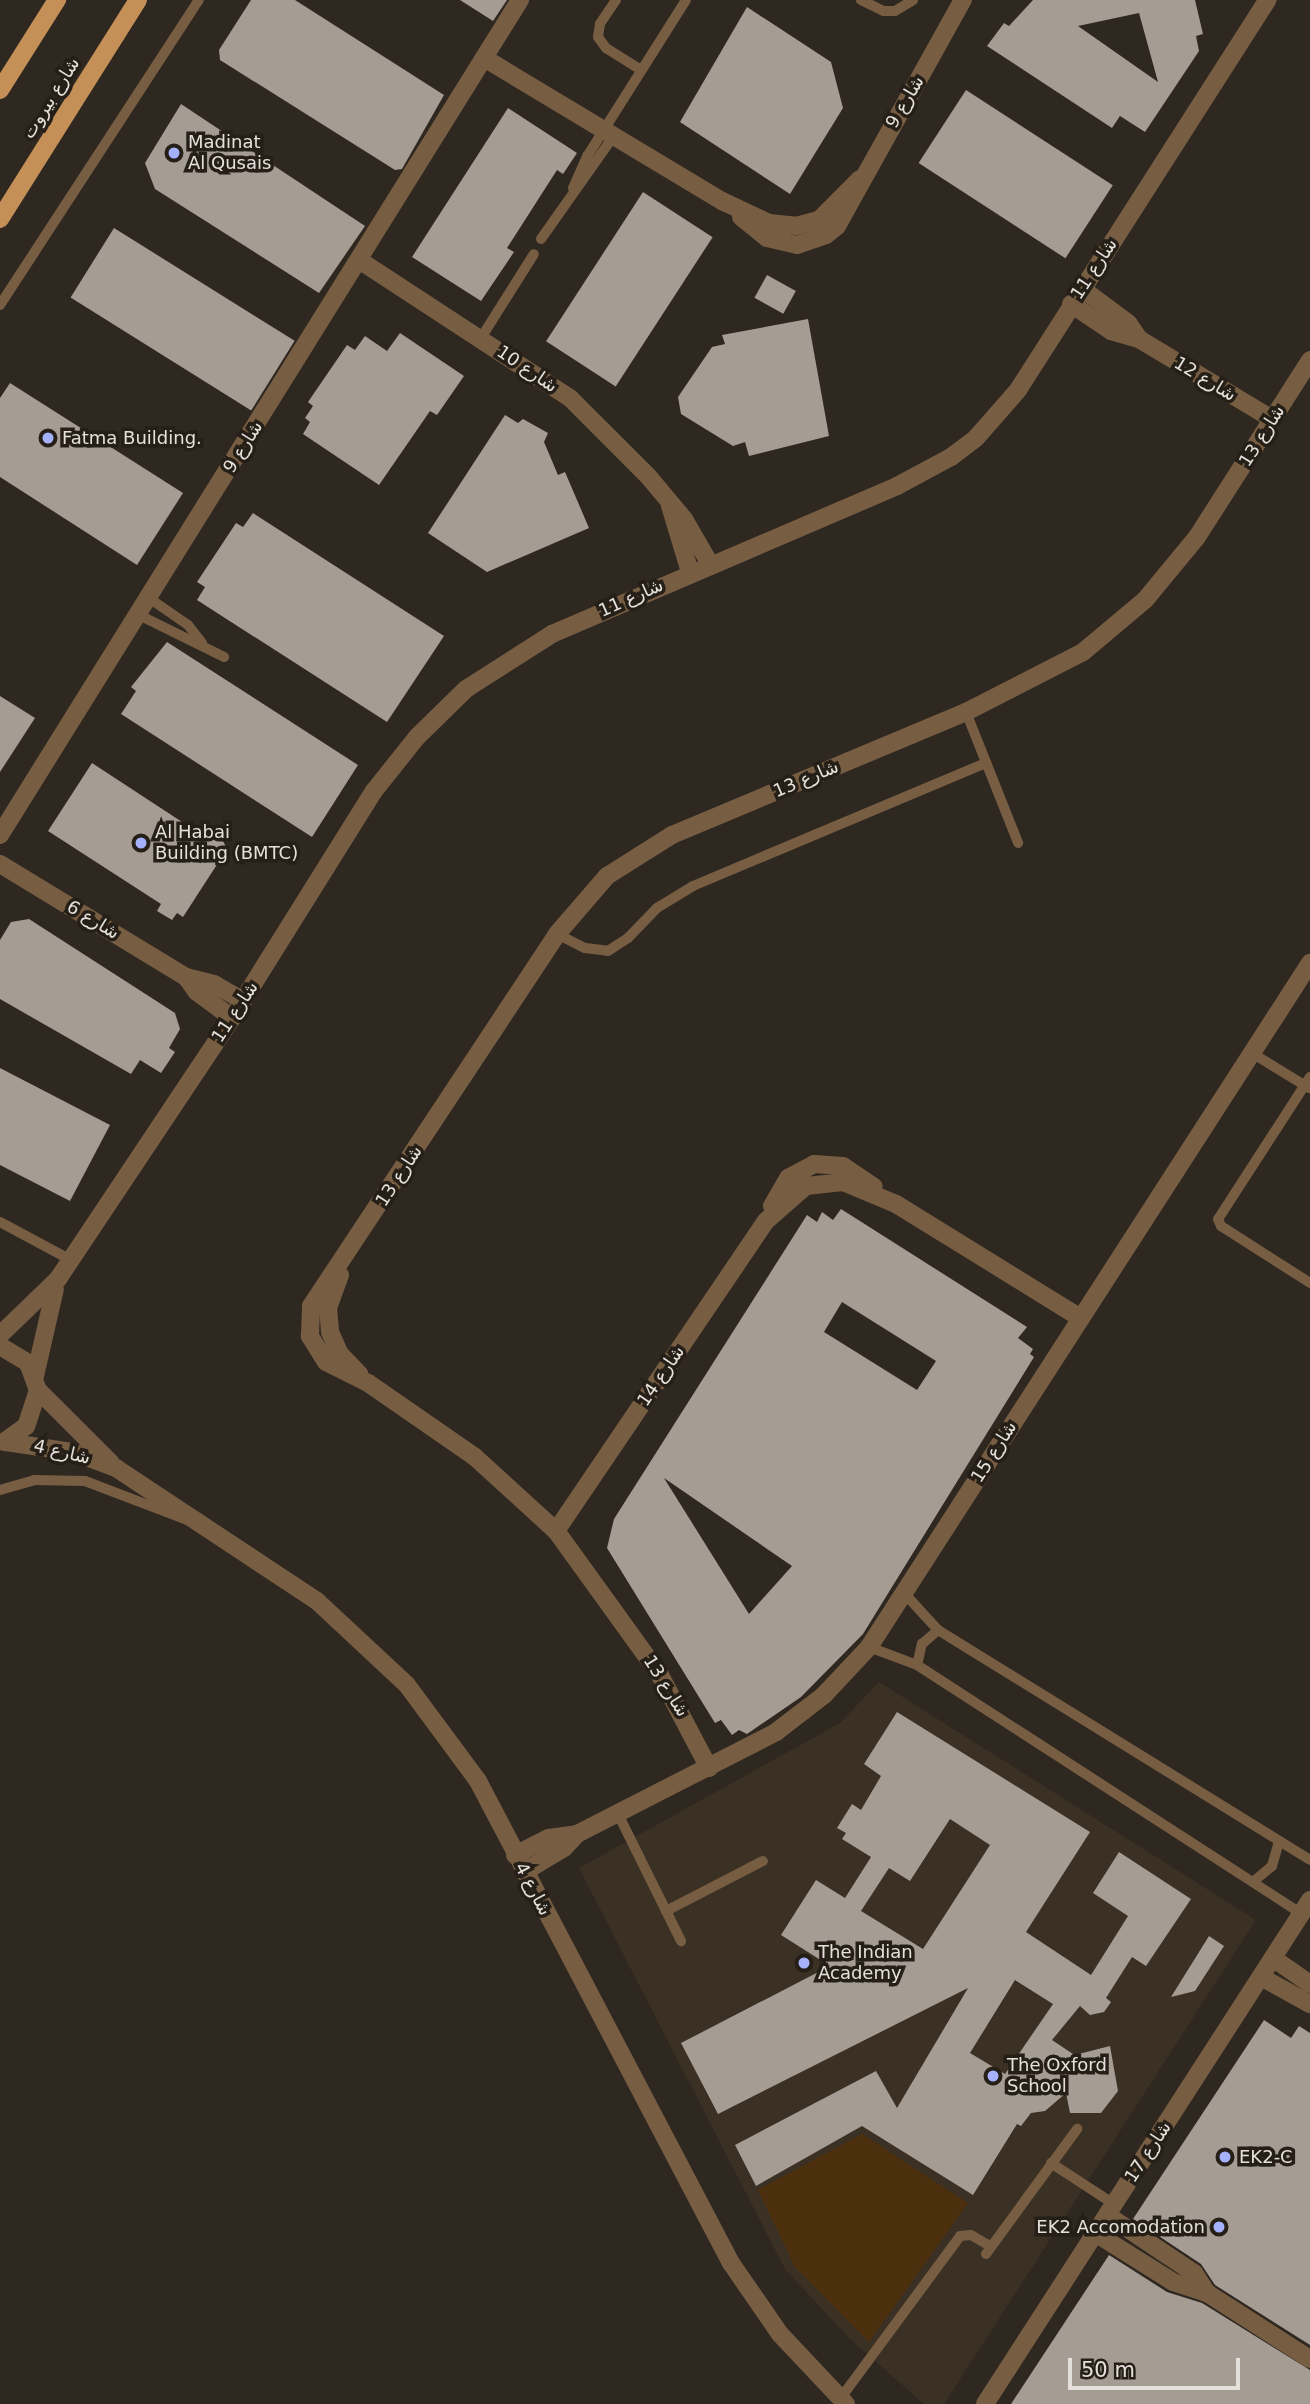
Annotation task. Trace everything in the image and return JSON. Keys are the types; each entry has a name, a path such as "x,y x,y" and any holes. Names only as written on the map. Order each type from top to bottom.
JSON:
{"main road":[{"path":"0,90 57,0"},
{"name":"شارع بيروت","path":"0,219 138,0"}],"street":[{"name":"شارع 9","path":"0,835 520,0"},
{"name":"شارع 9","path":"484,58 722,201 767,238 797,245 826,236 837,226 860,179 963,0"},
{"name":"شارع 9","path":"950,25 974,0"},
{"name":"شارع 11","path":"0,1335 58,1279 243,1001 374,792 441,712 522,650 690,572 897,486 951,457 998,415 1267,0"},
{"name":"شارع 10","path":"359,260 481,338 598,422 684,519 710,564"},
{"name":"شارع 12","path":"1082,288 1128,323 1139,339"},
{"name":"شارع 12","path":"1071,304 1111,331 1139,339 1272,419"},
{"name":"شارع 13","path":"709,1768 654,1666 556,1531 475,1457 368,1384 340,1354 330,1332 331,1297 350,1252 557,934 607,876 649,847 966,712 1083,652 1145,600 1197,537 1310,360"},
{"name":"شارع 10","path":"670,506 690,572"},
{"name":"شارع 6","path":"0,864 186,976 214,984 243,1001"},
{"name":"شارع 15","path":"515,1854 549,1838 577,1834 709,1768 801,1715 869,1647 1310,962"},
{"name":"شارع 6","path":"186,976 197,992 232,1017"},
{"name":"شارع 14","path":"556,1531 766,1221 788,1178 814,1164 843,1166 896,1205 1079,1317"},
{"name":"شارع 11","path":"3,1442 34,1415 43,1327 58,1279"},
{"name":"شارع 4","path":"0,1346 17,1353 36,1383 116,1468"},
{"name":"شارع 4","path":"3,1442 73,1452 116,1468 317,1601 388,1665 456,1748 515,1854 731,2263 780,2334 843,2402"},
{"name":"شارع 15","path":"524,1872 564,1848 577,1834"},
{"name":"شارع 17","path":"984,2404 1306,1906"},
{"path":"1273,1958 1310,1984"},
{"path":"1261,1977 1310,2004"},
{"path":"1110,2209 1194,2273 1207,2293"},
{"path":"1095,2233 1173,2282 1207,2293 1310,2359"}],"lane":[{"path":"0,305 199,0"},
{"path":"616,0 600,24 598,37 606,48 641,71"},
{"path":"541,239 608,134 641,71 686,0"},
{"path":"861,0 884,11 895,11 913,0"},
{"path":"481,338 534,254"},
{"path":"149,598 188,625 202,643"},
{"path":"139,615 177,636 202,643 224,657"},
{"path":"966,712 1018,843"},
{"path":"557,934 585,948 608,951 619,946 657,908 692,886 986,763"},
{"path":"1252,1053 1308,1083 1218,1219 1221,1226 1305,1280"},
{"path":"0,1222 71,1260"},
{"path":"0,1490 34,1480 85,1481 162,1513 201,1523"},
{"path":"905,1594 938,1630 1310,1860"},
{"path":"917,1665 922,1644 938,1630"},
{"path":"869,1647 917,1665 1252,1882 1306,1906"},
{"path":"618,1814 681,1941"},
{"path":"1252,1882 1272,1866 1279,1842"},
{"path":"666,1911 762,1861"},
{"path":"843,2402 960,2236 971,2235 988,2250 1077,2129"},
{"path":"1052,2163 1110,2209"}],"shaded area":[{"path":"879,1682 1256,1920 944,2404 924,2404 849,2338 785,2269 579,1868 840,1723"},
{"path":"862,2134 968,2203 869,2342 795,2267 758,2190"}],"building":[{"path":"251,0 295,0 444,95 402,169 395,170 220,60 219,50"},
{"path":"460,0 507,0 493,21"},
{"path":"1033,0 1195,0 1203,34 1196,36 1199,51 1145,132 1120,116 1112,128 987,46 1004,23 1009,26","holes":["1139,13 1158,82 1078,26"]},
{"path":"747,7 831,62 843,108 790,194 680,122"},
{"path":"966,90 1113,185 1065,258 919,163"},
{"path":"181,104 365,226 319,293 155,189 145,163"},
{"path":"508,108 577,153 563,174 557,170 507,248 514,252 481,301 412,257"},
{"path":"643,192 713,237 616,386 546,341"},
{"path":"114,228 295,341 251,410 71,298"},
{"path":"767,275 796,291 783,314 754,298"},
{"path":"808,319 829,436 749,456 745,442 733,446 681,414 678,397 712,347 725,344 722,335"},
{"path":"400,333 464,376 437,415 430,411 379,485 303,434 310,422 305,418 313,406 308,402 347,345 355,350 365,336 387,351"},
{"name":"Fatma Building.","path":"10,383 183,493 137,565 0,477 0,398"},
{"path":"505,415 518,423 523,419 548,433 544,442 558,475 565,472 589,528 487,572 428,533"},
{"path":"253,513 444,636 387,722 197,600 205,587 197,582 236,523 243,527"},
{"path":"167,642 358,765 312,837 121,714 136,691 131,687"},
{"path":"0,696 35,718 0,772"},
{"name":"Al Habai Building (BMTC)","path":"92,763 205,837 209,831 222,839 227,849 183,917 177,913 172,920 157,911 161,904 48,831"},
{"path":"29,919 175,1013 180,1029 169,1048 175,1052 161,1073 140,1060 131,1074 0,999 0,940 11,922"},
{"path":"0,1068 110,1125 70,1201 0,1165"},
{"path":"841,1209 1027,1327 1018,1338 1033,1349 1030,1354 1034,1357 863,1634 801,1697 747,1734 739,1730 732,1735 721,1720 715,1723 607,1548 614,1519 807,1215 817,1222 822,1212 833,1220","holes":["842,1302 936,1361 917,1390 824,1332","664,1478 792,1566 749,1614"]},
{"path":"897,1712 1090,1832 1026,1932 1091,1975 1128,1916 1093,1893 1119,1852 1191,1899 1146,1966 1132,1957 1106,1998 1111,2002 1104,2012 1090,2015 1080,2006 1052,2040 1073,2054 1071,2056 1110,2046 1118,2091 1101,2113 1070,2113 1066,2093 1045,2111 1031,2113 1021,2126 1017,2124 973,2195 862,2126 756,2186 735,2145 876,2071 897,2108 968,1988 718,2114 681,2043 830,1966 781,1935 816,1880 845,1898 871,1857 842,1839 846,1833 837,1828 852,1804 861,1810 881,1776 864,1764","holes":["950,1819 990,1845 923,1949 861,1911 889,1868 910,1881","1015,1980 1053,2004 1005,2074 970,2053"]},
{"path":"1209,1936 1224,1946 1195,1991 1171,1997"},
{"name":"EK2-C","path":"1264,2020 1291,2038 1299,2026 1310,2033 1310,2345 1215,2285 1201,2264 1133,2219"},
{"path":"1109,2255 1167,2292 1202,2303 1310,2370 1310,2404 1011,2404"}],"place":[{"name":"Madinat Al Qusais","path":"174,153"},
{"name":"Fatma Building.","path":"48,438"},
{"name":"Al Habai Building (BMTC)","path":"141,843"},
{"name":"The Indian Academy","path":"804,1963"},
{"name":"The Oxford School","path":"993,2076"},
{"name":"EK2-C","path":"1225,2157"},
{"name":"EK2 Accomodation","path":"1219,2227"}]}
